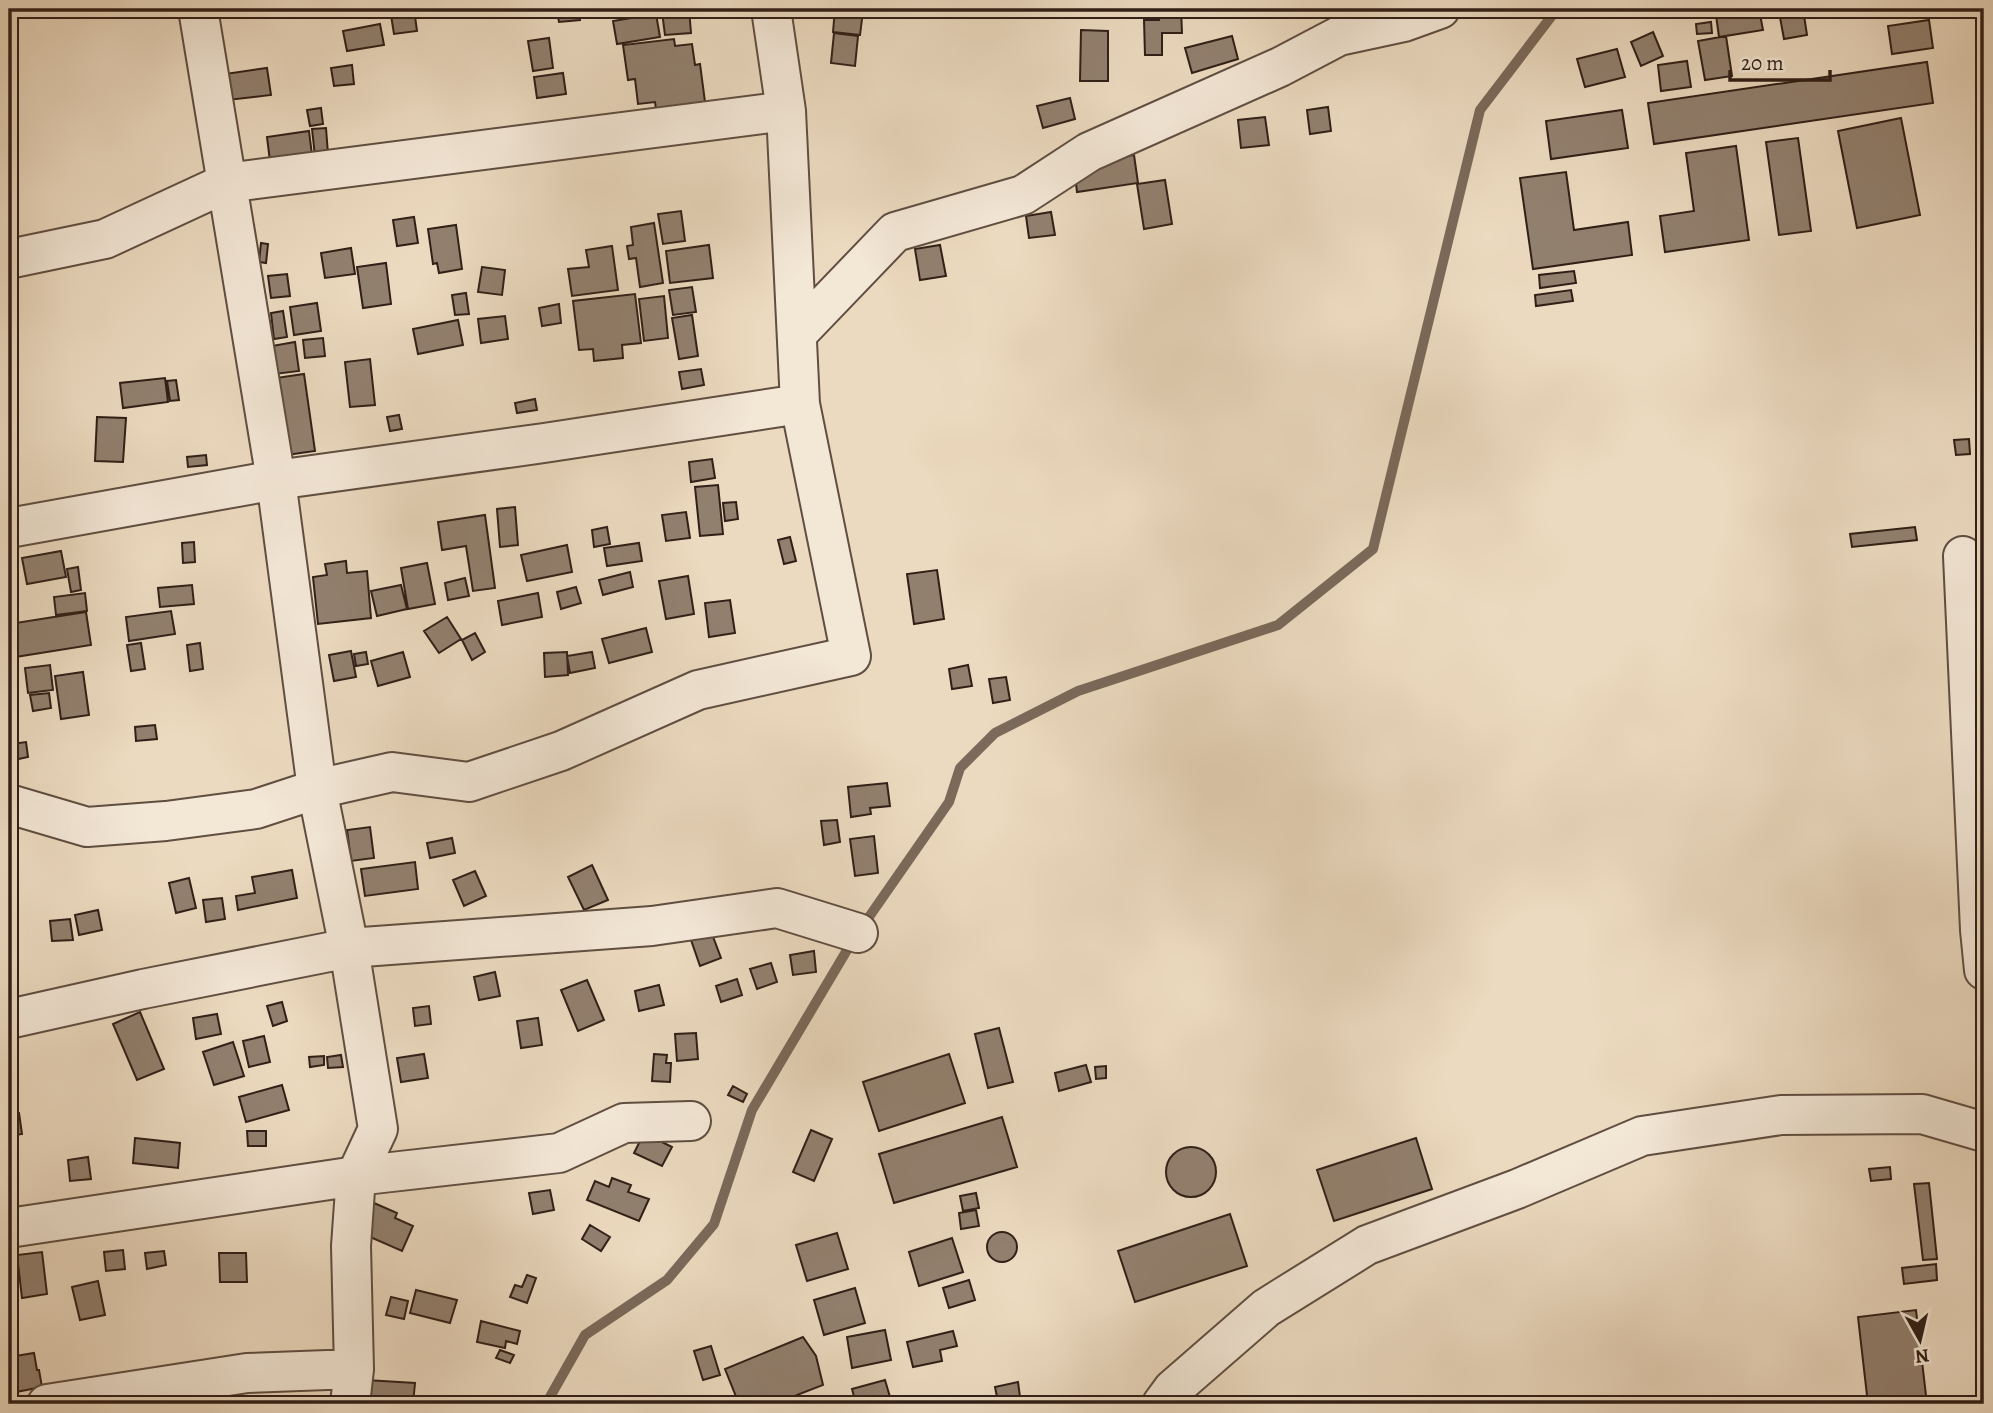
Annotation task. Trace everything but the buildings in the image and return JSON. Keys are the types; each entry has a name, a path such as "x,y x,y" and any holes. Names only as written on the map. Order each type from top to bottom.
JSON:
{"street":[{"path":"47,1404 247,1373 352,1387 351,1246 356,1176 378,1129 349,948 317,789 276,480 198,9"},
{"path":"9,804 87,827 166,821 256,808 317,789 392,772 469,782 561,751 698,690 851,656 800,404 786,111 771,9"},
{"path":"797,334 895,232 1023,195 1088,152 1280,67 1339,36 1404,22 1440,9"},
{"path":"9,259 105,239 226,183 786,111"},
{"path":"9,528 276,480 800,404"},
{"path":"1963,556 1984,971"},
{"path":"9,1019 349,948 652,926 777,908 858,933"},
{"path":"1162,1404 1172,1389 1266,1308 1367,1245 1517,1189 1642,1136 1781,1115 1922,1114 1984,1132"},
{"path":"9,1228 356,1176 559,1153 624,1123 691,1121"}],"waterway":[{"path":"862,927 949,802 960,768 995,733 1078,691 1278,625 1373,549 1480,110 1557,9"},
{"path":"546,1404 585,1335 667,1280 714,1224 752,1110 853,940"}]}
